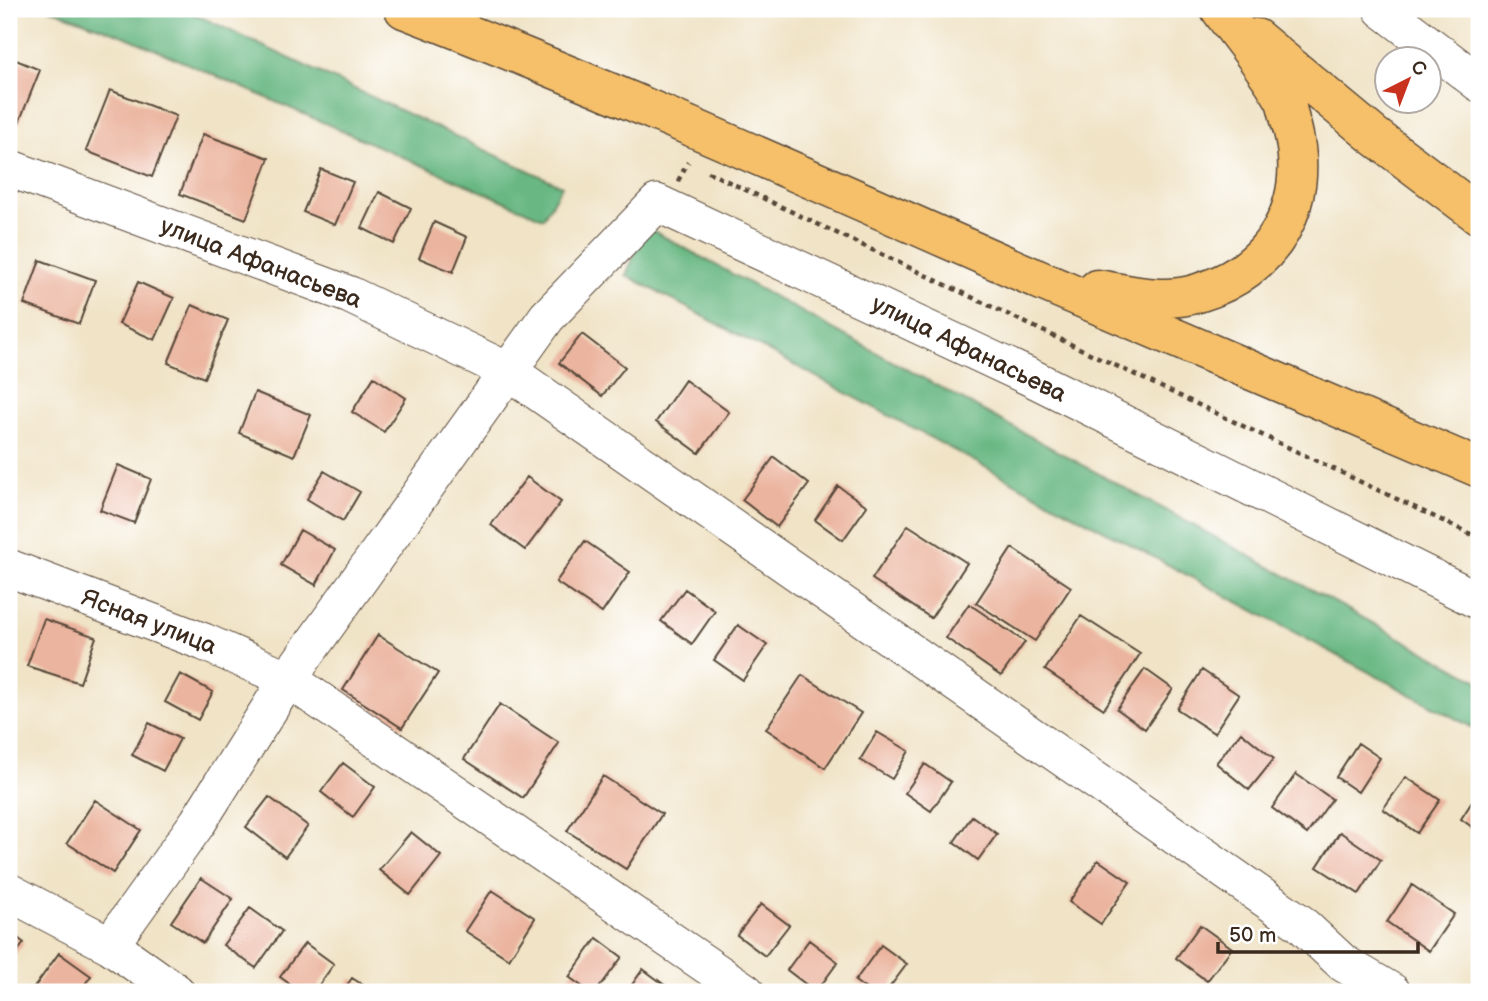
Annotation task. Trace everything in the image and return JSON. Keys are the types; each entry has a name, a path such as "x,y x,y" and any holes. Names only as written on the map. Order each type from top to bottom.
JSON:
{"main road":[{"path":"404,9 746,149 1043,281 1479,468"},
{"path":"1043,281 1161,299 1197,293 1242,273 1276,241 1293,206 1299,155 1285,102 1220,9"},
{"path":"1220,9 1373,135 1479,215"}],"street":[{"path":"1382,9 1479,83"},
{"name":"улица Афанасьева","path":"9,168 350,295 418,325 508,371 1289,915 1343,963 1392,992"},
{"path":"110,945 198,822 288,679 547,317 657,203 667,208"},
{"name":"улица Афанасьева","path":"667,208 1034,379 1479,601"},
{"name":"Ясная улица","path":"9,568 204,642 288,679 746,992"},
{"path":"9,892 110,945 176,992"}],"path":[{"path":"667,208 687,162 1479,538"}],"green space":[{"path":"50,9 184,9 562,186 543,218 124,36"},
{"path":"646,227 1479,681 1479,731 626,275"}],"building":[{"path":"9,57 40,70 16,130 9,127"},
{"path":"110,90 176,116 152,177 86,151"},
{"path":"203,134 269,158 246,219 180,194"},
{"path":"321,169 353,182 335,225 303,212"},
{"path":"379,192 411,208 394,244 362,228"},
{"path":"434,222 467,237 453,272 419,258"},
{"path":"40,260 95,280 79,324 24,304"},
{"path":"138,282 174,298 155,340 119,324"},
{"path":"192,305 228,320 204,378 168,363"},
{"path":"582,334 625,367 602,396 559,363"},
{"path":"374,377 406,398 384,432 352,412"},
{"path":"685,380 729,412 699,453 656,422"},
{"path":"255,392 311,415 294,456 239,433"},
{"path":"774,457 809,484 777,527 742,500"},
{"path":"118,465 151,479 134,523 100,510"},
{"path":"324,471 360,492 343,521 307,499"},
{"path":"527,477 561,502 525,550 491,525"},
{"path":"838,486 867,506 843,540 815,520"},
{"path":"908,525 967,563 931,618 872,579"},
{"path":"300,530 335,550 316,585 281,565"},
{"path":"585,541 630,572 602,613 556,582"},
{"path":"1012,548 1071,587 1035,641 976,603"},
{"path":"685,589 715,611 692,644 661,621"},
{"path":"969,604 1025,642 1001,676 946,638"},
{"path":"1081,616 1140,654 1104,709 1045,670"},
{"path":"44,619 96,637 80,683 27,666"},
{"path":"738,625 767,645 743,680 714,660"},
{"path":"378,635 438,673 402,728 343,690"},
{"path":"1145,669 1173,689 1145,729 1117,709"},
{"path":"1202,670 1239,695 1214,733 1177,709"},
{"path":"180,674 213,692 198,720 165,702"},
{"path":"802,675 861,713 825,768 766,729"},
{"path":"500,704 559,743 523,798 464,759"},
{"path":"149,723 180,739 163,771 132,755"},
{"path":"877,732 909,751 892,779 860,760"},
{"path":"1241,732 1274,759 1249,790 1216,763"},
{"path":"1358,743 1380,758 1358,792 1336,777"},
{"path":"343,763 375,787 353,817 321,792"},
{"path":"925,764 951,782 931,811 905,793"},
{"path":"1296,774 1332,799 1307,834 1272,808"},
{"path":"603,776 662,814 626,869 567,831"},
{"path":"1406,777 1440,800 1417,833 1383,809"},
{"path":"1479,791 1479,832 1461,819"},
{"path":"269,797 308,826 285,857 246,827"},
{"path":"95,800 141,830 113,873 67,843"},
{"path":"972,816 997,834 978,860 954,842"},
{"path":"411,832 441,856 410,895 379,870"},
{"path":"1340,832 1381,860 1359,894 1317,867"},
{"path":"1098,860 1130,882 1101,924 1069,902"},
{"path":"201,878 233,899 203,943 171,922"},
{"path":"1412,885 1454,914 1429,951 1387,922"},
{"path":"492,890 535,918 509,959 465,931"},
{"path":"761,904 789,925 765,956 737,935"},
{"path":"250,908 282,931 256,968 223,945"},
{"path":"1200,925 1232,948 1207,981 1176,958"},
{"path":"9,931 24,943 9,962"},
{"path":"597,938 622,957 596,992 590,992 569,977"},
{"path":"809,940 838,962 816,992 787,970"},
{"path":"305,943 334,964 314,992 301,992 280,977"},
{"path":"881,945 907,964 886,992 870,992 855,981"},
{"path":"59,953 91,976 79,992 31,992"},
{"path":"643,969 670,989 668,992 627,992"},
{"path":"352,978 374,992 342,992"}]}
